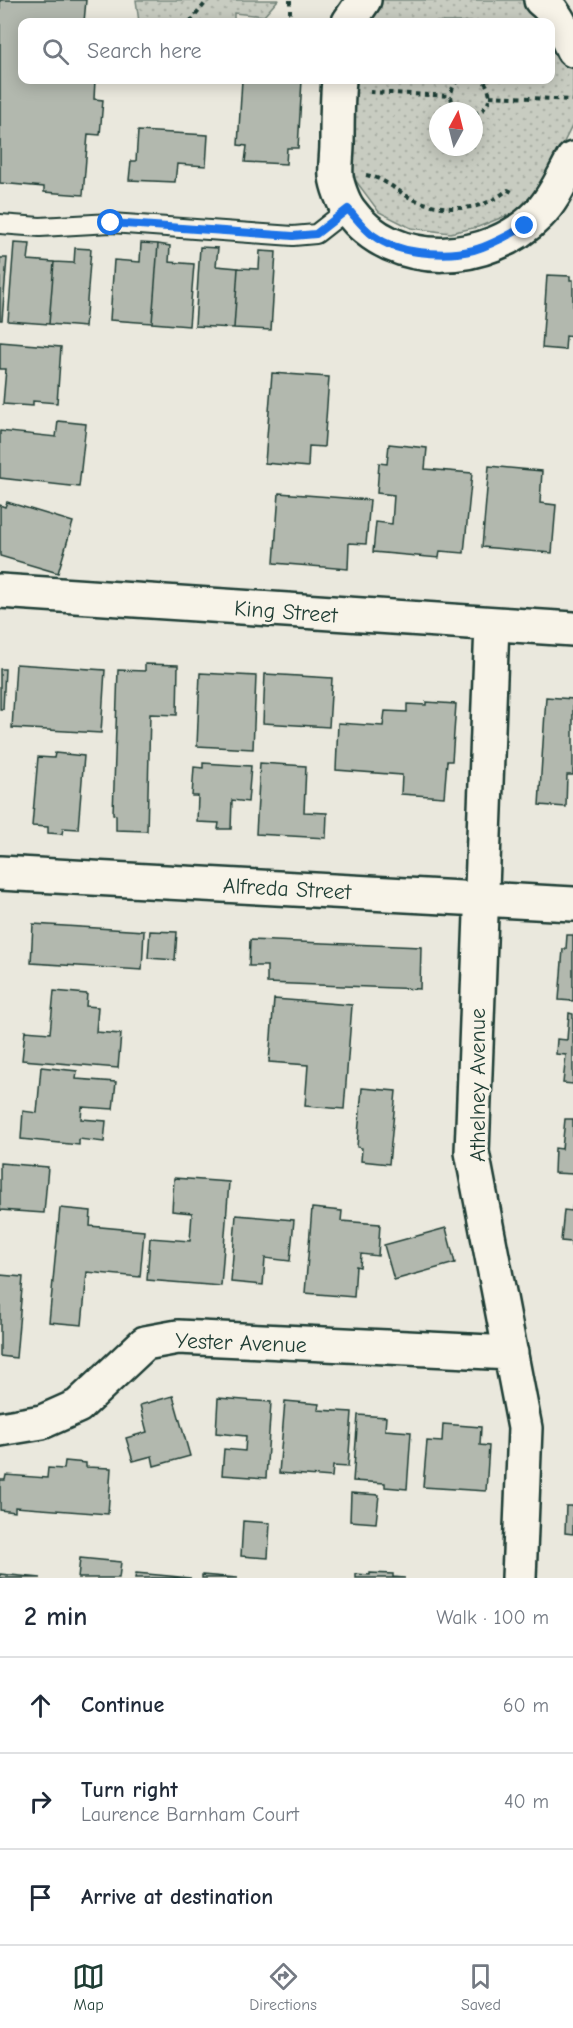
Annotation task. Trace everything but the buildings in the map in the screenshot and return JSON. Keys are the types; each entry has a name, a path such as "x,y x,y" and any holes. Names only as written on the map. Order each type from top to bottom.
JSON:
{"street":[{"path":"352,18 364,0"},
{"path":"541,0 563,29 573,50"},
{"path":"352,86 336,177 348,209 374,237 402,250 444,255 470,252 498,241 529,223 541,212 573,159"},
{"name":"King Street","path":"0,591 573,629"},
{"name":"Athelney Avenue","path":"492,624 472,1152 525,1428 519,1578"},
{"name":"Alfreda Street","path":"0,873 573,903"},
{"name":"Yester Avenue","path":"0,1429 42,1422 78,1406 145,1343 178,1337 511,1353"}],"lane":[{"path":"0,224 40,226 111,223 293,236 316,234 348,209"}],"path":[{"path":"193,18 208,0"},
{"path":"290,0 290,18"},
{"path":"452,102 451,90 455,84"},
{"path":"483,110 486,108 490,96 486,84"},
{"path":"352,86 451,96"},
{"path":"490,96 573,100"},
{"path":"359,174 378,177 409,197 439,207 466,207 487,203 508,190 514,192 519,199"}],"shaded area":[{"path":"136,0 278,0 264,16 234,13 234,18 138,18"},
{"path":"383,0 532,0 547,18 369,18 376,6"},
{"path":"555,29 573,70 573,124 539,192 518,211 478,227 450,233 411,228 379,212 350,173 355,84 555,84"}],"route":[{"path":"111,223 293,236 316,234 348,209 374,237 402,250 444,255 470,252 498,241 525,226"}]}
